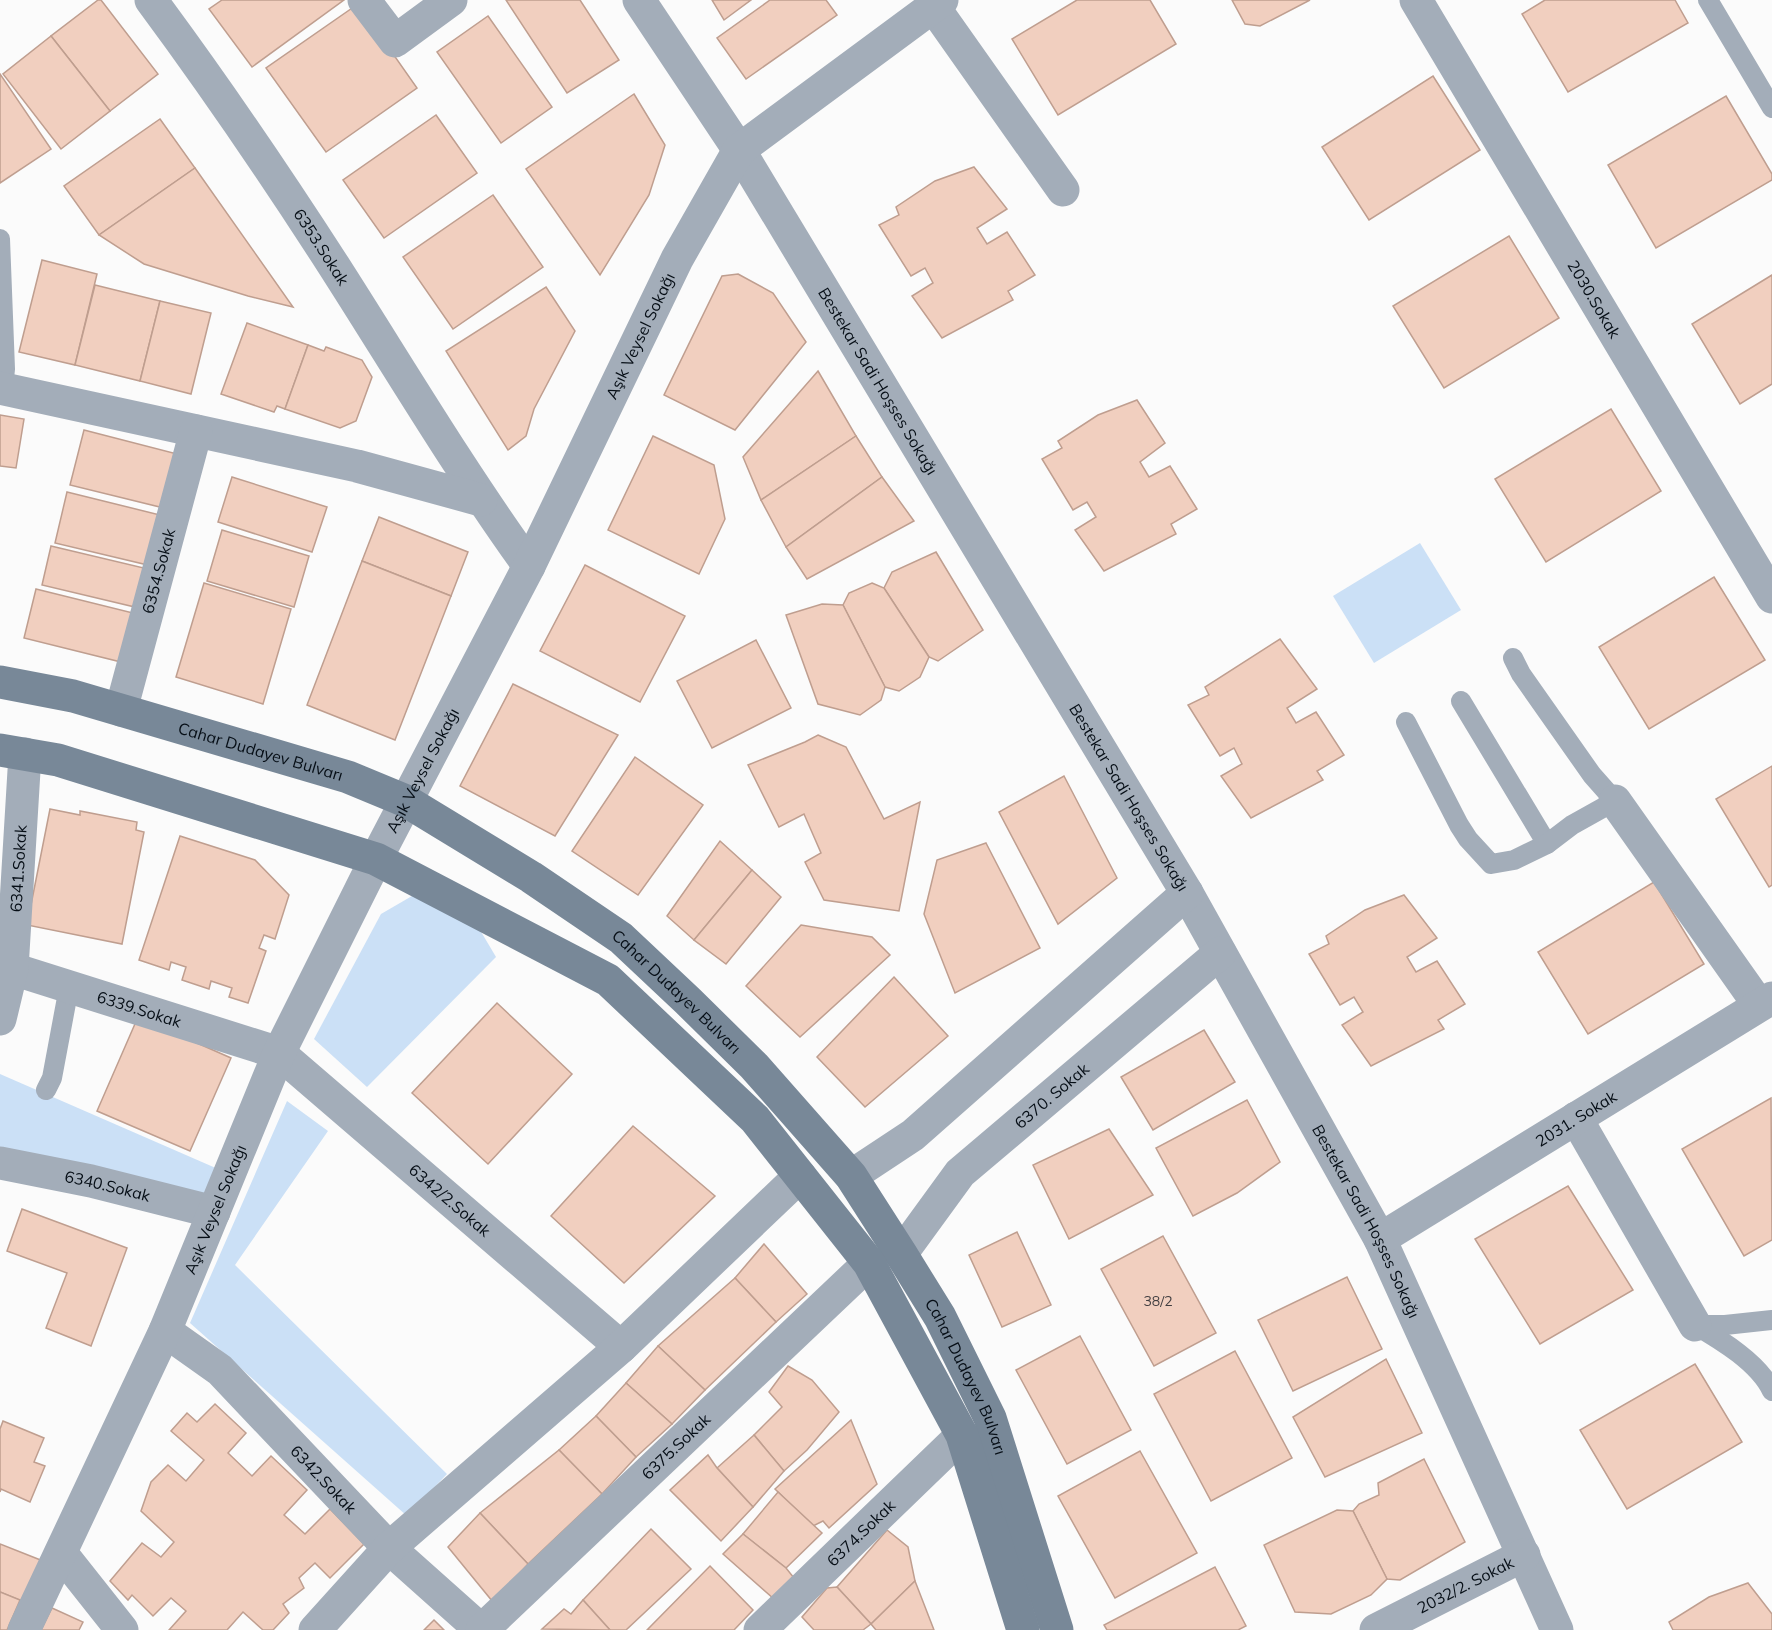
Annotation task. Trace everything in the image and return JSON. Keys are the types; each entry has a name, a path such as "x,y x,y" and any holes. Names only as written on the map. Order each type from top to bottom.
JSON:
{"main road":[{"name":"Cahar Dudayev Bulvarı","path":"0,682 73,696 348,777 406,801 531,876 621,938 754,1066 850,1176 901,1254 940,1317 990,1418 1057,1630"},
{"name":"Cahar Dudayev Bulvarı","path":"13,752 58,760 375,859 608,980 755,1119 869,1263 962,1435 1021,1629"}],"street":[{"name":"6353.Sokak","path":"151,0 189,51 332,263 481,500 529,566"},
{"path":"364,0 395,41 451,0"},
{"name":"Bestekar Sadi Hoşses Sokağı","path":"639,0 738,150 1187,893 1380,1239 1557,1630"},
{"name":"2030.Sokak","path":"1416,0 1772,597"},
{"path":"937,3 1063,190"},
{"name":"Aşık Veysel Sokağı","path":"24,1630 165,1331 279,1053 375,859 529,566 677,258 738,150 937,3"},
{"path":"2,388 357,466 481,500"},
{"name":"6354.Sokak","path":"121,710 196,431"},
{"name":"6341.Sokak","path":"0,1019 6,967 13,752"},
{"path":"1615,801 1766,1002"},
{"path":"850,1176 913,1135 1187,893"},
{"name":"6370. Sokak","path":"901,1254 960,1173 1220,953"},
{"name":"6339.Sokak","path":"6,967 279,1053"},
{"name":"2031. Sokak","path":"1380,1239 1766,1002"},
{"name":"6342/2.Sokak","path":"279,1053 621,1347"},
{"path":"1576,1118 1695,1325"},
{"name":"6340.Sokak","path":"0,1163 91,1181 214,1212"},
{"path":"315,1630 388,1548 621,1347 800,1176"},
{"name":"6375.Sokak","path":"481,1630 869,1263"},
{"name":"6342.Sokak","path":"165,1331 220,1370 388,1548 481,1630"},
{"name":"6374.Sokak","path":"760,1630 962,1435"},
{"path":"61,1553 122,1630"},
{"name":"2032/2. Sokak","path":"1376,1630 1524,1555"}],"lane":[{"path":"1708,0 1772,108"},
{"path":"0,239 5,369 2,388"},
{"path":"1406,722 1459,825 1468,839 1491,864 1514,860 1546,844 1572,825 1615,801 1592,775 1521,674 1513,658"},
{"path":"1461,701 1546,844"},
{"path":"46,1090 52,1078 69,987"},
{"path":"1695,1325 1725,1325 1761,1319 1772,1320"},
{"path":"1695,1325 1731,1346 1761,1375 1772,1391"}],"shaded area":[{"path":"1420,543 1461,610 1374,663 1333,596"},
{"path":"412,896 477,925 496,957 367,1087 314,1039 381,914"},
{"path":"0,1074 218,1169 208,1199 0,1152"},
{"path":"287,1101 328,1131 235,1265 447,1474 407,1516 190,1323"}],"building":[{"path":"101,0 158,74 110,111 51,36"},
{"path":"222,0 344,0 252,67 209,9"},
{"path":"506,0 580,0 619,60 567,93"},
{"path":"712,0 751,0 724,20"},
{"path":"770,0 826,0 837,15 746,79 717,38"},
{"path":"1077,0 1150,0 1176,44 1058,115 1012,39"},
{"path":"1232,0 1310,0 1260,26 1245,24"},
{"path":"1545,0 1675,0 1688,23 1568,92 1522,14"},
{"path":"358,4 417,88 326,152 266,68"},
{"path":"488,16 552,107 501,143 437,52"},
{"path":"51,36 110,111 61,149 3,74"},
{"path":"0,74 51,149 0,183"},
{"path":"1433,76 1480,150 1369,220 1322,147"},
{"path":"634,94 665,145 649,195 600,275 526,169"},
{"path":"1726,96 1772,174 1772,180 1656,248 1608,165"},
{"path":"436,115 477,173 384,238 343,180"},
{"path":"160,119 195,168 99,235 64,186"},
{"path":"974,167 1007,209 977,228 987,244 1007,232 1035,275 1008,291 1013,300 942,338 912,296 933,283 925,268 911,276 879,225 899,215 896,207 935,181"},
{"path":"195,168 293,307 248,296 144,264 99,235"},
{"path":"493,195 543,267 453,329 403,257"},
{"path":"1509,236 1559,318 1444,388 1393,306"},
{"path":"42,260 97,274 75,365 19,352"},
{"path":"738,274 773,293 806,342 735,430 664,395 722,276"},
{"path":"1772,275 1772,384 1740,404 1692,324"},
{"path":"95,285 160,301 140,381 75,365"},
{"path":"546,287 575,331 534,409 526,436 508,450 446,351"},
{"path":"160,301 211,313 191,394 140,381"},
{"path":"247,323 308,345 285,409 277,406 274,412 221,394"},
{"path":"308,345 324,351 326,347 362,360 372,377 356,421 340,428 285,409"},
{"path":"818,371 856,436 761,500 743,457"},
{"path":"1137,400 1165,443 1140,462 1149,477 1170,466 1197,509 1171,524 1176,534 1104,571 1075,530 1096,517 1087,502 1073,510 1042,459 1062,448 1058,441 1098,415"},
{"path":"1611,409 1661,491 1546,562 1495,479"},
{"path":"0,415 24,419 16,468 0,466"},
{"path":"84,430 181,455 168,509 70,485"},
{"path":"653,436 714,465 725,519 699,574 608,530"},
{"path":"856,436 882,477 786,547 761,500"},
{"path":"232,477 327,507 312,552 218,522"},
{"path":"882,477 914,521 807,579 786,547"},
{"path":"67,492 164,516 152,566 55,543"},
{"path":"379,517 468,552 451,596 362,561"},
{"path":"222,530 309,556 294,607 207,581"},
{"path":"51,546 148,569 139,608 42,585"},
{"path":"936,552 983,630 938,661 929,657 884,588 892,572"},
{"path":"362,561 451,596 395,740 307,705"},
{"path":"585,565 685,616 640,702 540,651"},
{"path":"1714,577 1765,660 1649,729 1599,647"},
{"path":"204,583 291,609 263,704 176,677"},
{"path":"872,583 884,588 929,657 920,677 899,691 885,687 843,605 849,593"},
{"path":"36,589 133,613 121,662 24,638"},
{"path":"822,604 843,605 885,687 881,700 860,715 818,704 786,615"},
{"path":"1280,639 1317,689 1287,708 1296,723 1316,712 1344,755 1317,771 1323,780 1251,818 1221,776 1242,764 1234,748 1220,756 1188,705 1209,695 1205,687"},
{"path":"756,640 791,708 712,748 677,681"},
{"path":"513,684 618,735 555,836 460,786"},
{"path":"818,735 846,747 884,819 920,802 899,911 824,900 805,862 821,853 804,814 779,827 748,765"},
{"path":"635,757 703,805 638,895 572,851"},
{"path":"1772,766 1772,885 1769,887 1716,799"},
{"path":"1064,776 1117,878 1058,924 999,812"},
{"path":"50,809 80,815 80,811 137,822 136,830 144,832 122,944 27,925"},
{"path":"180,836 255,860 289,895 275,939 264,935 259,948 266,951 248,1003 229,997 232,988 211,981 209,989 182,980 186,967 171,962 169,970 139,960"},
{"path":"720,841 752,870 694,940 667,916"},
{"path":"986,843 1040,948 955,993 924,914 937,860"},
{"path":"752,870 781,897 726,964 694,940"},
{"path":"1654,882 1704,964 1588,1034 1538,952"},
{"path":"1404,895 1437,938 1407,957 1416,972 1437,961 1465,1004 1438,1020 1444,1029 1371,1066 1342,1025 1363,1012 1354,997 1340,1005 1309,954 1329,944 1326,936 1365,910"},
{"path":"801,925 872,937 890,955 800,1037 746,986"},
{"path":"894,977 948,1036 865,1107 817,1057"},
{"path":"497,1003 572,1074 488,1164 412,1093"},
{"path":"138,1017 231,1058 190,1151 97,1111"},
{"path":"1204,1030 1235,1082 1153,1130 1121,1077"},
{"path":"1771,1098 1772,1240 1744,1256 1682,1149"},
{"path":"1247,1100 1280,1162 1237,1193 1193,1216 1156,1148"},
{"path":"633,1126 715,1196 624,1283 551,1216"},
{"path":"1109,1129 1153,1195 1069,1239 1033,1165"},
{"path":"1568,1186 1633,1290 1540,1344 1475,1239"},
{"path":"22,1209 127,1248 91,1346 46,1328 67,1273 7,1251"},
{"path":"1017,1232 1051,1305 1002,1327 969,1255"},
{"path":"1163,1236 1216,1333 1154,1366 1101,1269"},
{"path":"764,1244 807,1294 776,1322 735,1278"},
{"path":"1347,1277 1382,1349 1293,1391 1258,1320"},
{"path":"735,1278 776,1322 705,1390 658,1346"},
{"path":"1080,1336 1131,1430 1067,1464 1016,1370"},
{"path":"658,1346 705,1390 672,1424 626,1383"},
{"path":"1235,1351 1292,1458 1211,1501 1154,1394"},
{"path":"1386,1359 1422,1433 1325,1477 1293,1417"},
{"path":"1695,1364 1742,1442 1627,1509 1580,1430"},
{"path":"788,1366 812,1380 839,1412 807,1450 784,1471 754,1435 782,1407 769,1392"},
{"path":"626,1383 672,1424 636,1457 596,1416"},
{"path":"215,1404 246,1433 228,1453 252,1476 271,1456 307,1490 284,1515 305,1534 330,1509 364,1544 330,1578 315,1563 299,1578 304,1588 283,1604 289,1613 273,1630 263,1630 243,1612 227,1630 169,1630 186,1611 171,1598 153,1616 132,1595 128,1600 110,1581 142,1543 161,1557 174,1542 141,1511 151,1482 168,1465 186,1481 204,1460 171,1431 187,1413 197,1422"},
{"path":"596,1416 636,1457 602,1494 559,1450"},
{"path":"851,1420 877,1484 829,1528 823,1521 813,1526 775,1489"},
{"path":"3,1421 44,1438 34,1462 45,1466 30,1502 1,1489 0,1492 0,1429"},
{"path":"754,1435 784,1471 753,1507 717,1468"},
{"path":"559,1450 602,1494 528,1564 480,1513"},
{"path":"1140,1451 1197,1553 1115,1598 1058,1496"},
{"path":"708,1455 753,1507 721,1541 670,1490"},
{"path":"1424,1459 1465,1542 1400,1580 1387,1579 1353,1511 1359,1504 1379,1495 1378,1483"},
{"path":"778,1492 822,1533 786,1568 743,1534"},
{"path":"1337,1510 1353,1511 1387,1579 1371,1595 1331,1614 1295,1612 1264,1545"},
{"path":"480,1513 528,1564 493,1602 448,1547"},
{"path":"651,1529 691,1569 626,1630 610,1630 583,1600"},
{"path":"887,1530 908,1547 915,1581 871,1624 837,1587"},
{"path":"743,1534 786,1568 794,1578 774,1599 723,1554"},
{"path":"0,1544 43,1561 26,1603 0,1592"},
{"path":"710,1566 753,1610 734,1630 647,1630"},
{"path":"1215,1567 1246,1626 1238,1630 1107,1630 1104,1625"},
{"path":"915,1581 934,1630 876,1630 871,1624"},
{"path":"1748,1583 1772,1614 1772,1630 1673,1630 1669,1622 1709,1597"},
{"path":"837,1587 871,1624 863,1630 814,1630 802,1617 827,1588"},
{"path":"0,1592 20,1600 7,1630 0,1630"},
{"path":"583,1600 610,1630 542,1629 564,1609 571,1614"},
{"path":"52,1608 83,1622 79,1630 41,1630"},
{"path":"434,1620 444,1630 424,1630"}]}
